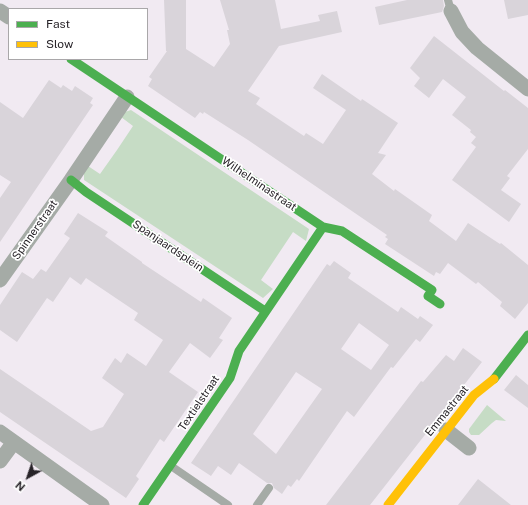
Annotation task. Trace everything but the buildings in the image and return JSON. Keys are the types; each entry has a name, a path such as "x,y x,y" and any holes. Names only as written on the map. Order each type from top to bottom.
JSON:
{"street":[{"path":"449,5 462,32 477,48 528,89"},
{"name":"Wilhelminastraat","path":"72,60 323,227 342,231 432,290 428,296 440,304"},
{"path":"71,180 128,97"},
{"name":"Spinnerstraat","path":"0,280 71,180"},
{"name":"Spanjaardsplein","path":"71,180 86,192 265,311"},
{"path":"265,311 323,227"},
{"name":"Textielstraat","path":"143,505 230,378 239,351 265,311"},
{"name":"Emmastraat","path":"388,505 474,395 494,379 528,335"},
{"path":"446,430 469,448"},
{"path":"0,432 102,505"},
{"path":"0,461 14,442"}],"lane":[{"path":"171,466 228,505"},
{"path":"257,505 269,488"}],"green space":[{"path":"131,110 309,229 306,241 293,232 261,280 273,289 263,298 84,180 84,172 88,166 100,174 117,150 133,126 121,117 125,112"},
{"path":"487,405 506,421 496,420 479,435 471,435 469,429"}],"traffic: fast":[{"path":"72,60 323,227 342,231 432,290 428,296 440,304"},
{"path":"71,180 86,192 265,311"},
{"path":"143,505 230,378 239,351 323,227"},
{"path":"494,379 528,335"}],"traffic: slow":[{"path":"388,505 474,395 494,379"}]}
